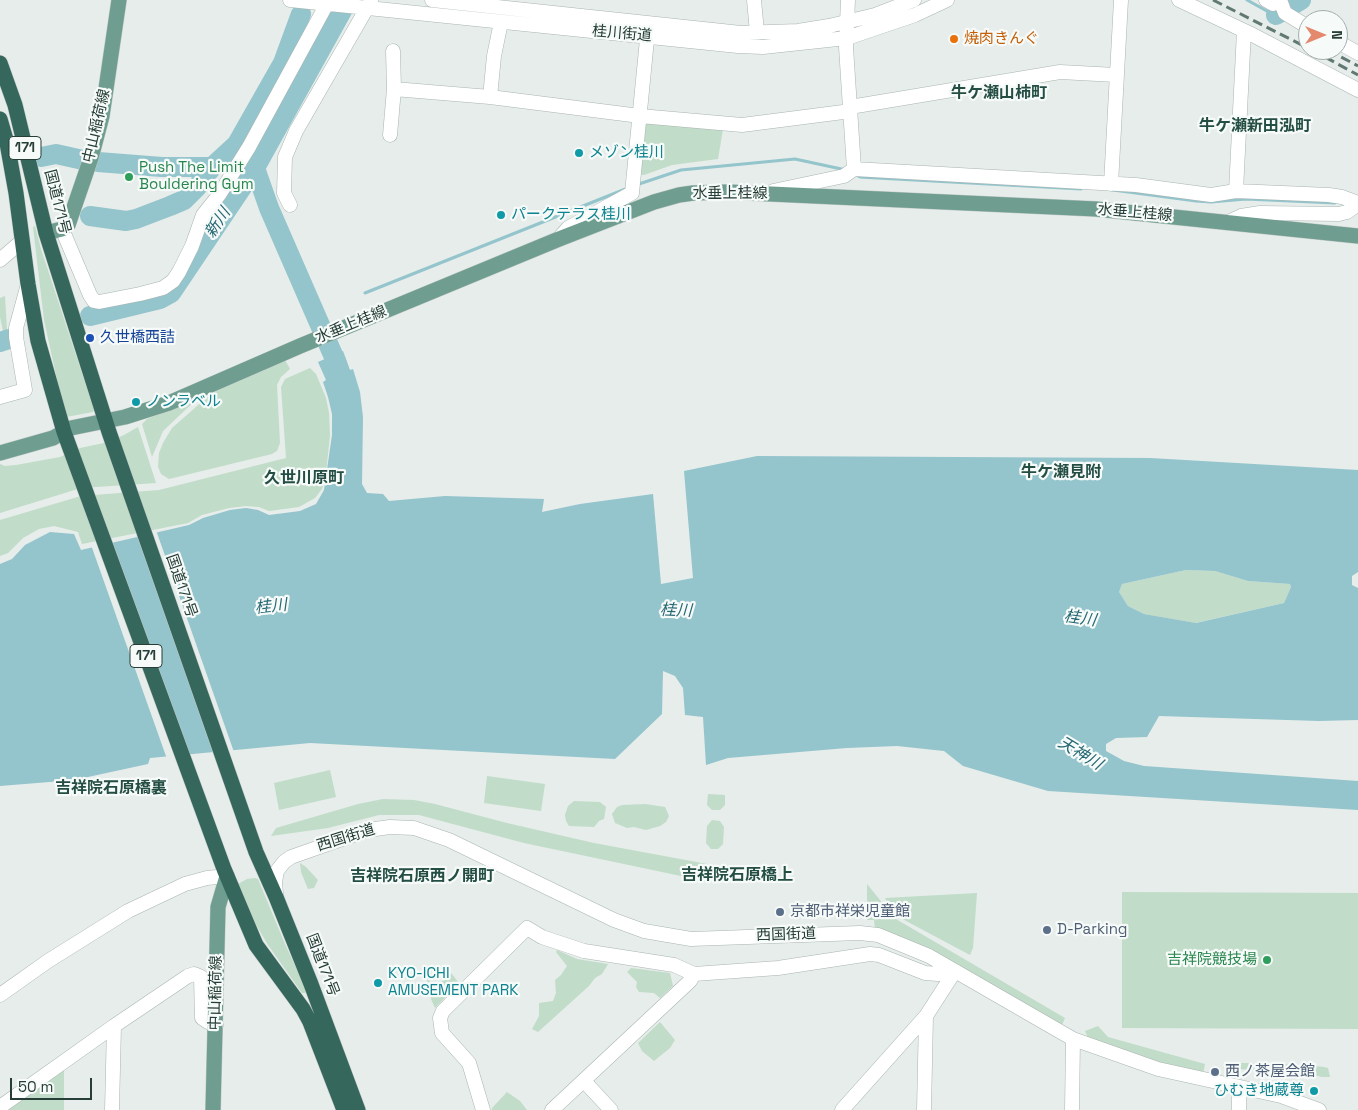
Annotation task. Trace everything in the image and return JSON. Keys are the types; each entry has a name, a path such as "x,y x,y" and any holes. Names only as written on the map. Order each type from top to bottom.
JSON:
{"highway":[{"name":"国道171号","path":"0,64 15,105 46,233 108,426 256,852 276,897 358,1110"},
{"name":"171","path":"0,119 7,143 38,342 66,437 225,873 256,945 303,1009 310,1022 344,1110"}],"main road":[{"name":"中山稲荷線","path":"62,229 68,225 91,158 102,116 119,0"},
{"name":"水垂上桂線","path":"0,453 53,438 66,437 71,428 108,426 169,403 300,346 559,239 654,202 680,195 712,192 762,193 1096,209 1358,236"},
{"path":"46,233 62,229"},
{"name":"中山稲荷線","path":"213,1110 218,907 225,873"}],"street":[{"name":"桂川街道","path":"290,0 366,5 501,22 648,30 757,32 798,31 847,22 875,15 914,0"},
{"name":"桂川街道","path":"432,0 648,30 738,46 764,47 847,38 908,18 947,0"},
{"path":"754,0 757,32"},
{"path":"848,0 846,47 851,109 851,171"},
{"path":"1110,184 1121,0"},
{"path":"1179,0 1244,31 1358,90"},
{"path":"1266,0 1273,4 1282,5 1298,19"},
{"path":"62,229 94,301 99,302 140,294 163,288 173,281 192,246 203,214 219,195 249,147 330,3"},
{"path":"290,204 284,193 285,157 296,131 366,5"},
{"path":"490,97 494,56 501,22"},
{"path":"559,239 568,228 633,187 648,30"},
{"path":"1236,191 1244,31"},
{"path":"390,135 394,90 393,50"},
{"path":"394,90 490,97 640,116 742,125 851,109 1060,72 1116,75"},
{"path":"762,193 851,171 1136,185 1211,195 1236,191 1329,195 1342,197 1358,204"},
{"path":"1228,222 1241,216 1260,213 1339,214 1347,212 1358,204"},
{"path":"0,260 22,241"},
{"path":"0,397 25,390 16,337 19,315 28,284"},
{"name":"西国街道","path":"276,897 275,882 277,872 284,862 291,857 368,830 384,827 402,827 431,833 449,840 614,920 644,931 691,939 870,933 922,953 1073,1039 1158,1068 1294,1100 1319,1110"},
{"path":"0,995 48,961 128,911 185,884 225,873"},
{"path":"483,1110 469,1063 442,1033 440,1018 443,1011 527,928 542,937 584,951 674,965 694,974 778,968 870,954 879,955 925,973 955,972"},
{"path":"842,1110 926,1016 955,972"},
{"path":"0,1108 114,1026 188,976 194,974 201,977 202,1018 216,1025"},
{"path":"552,1110 690,981 694,974"},
{"path":"924,1110 926,1016"},
{"path":"112,1110 114,1026"},
{"path":"1072,1110 1073,1039"},
{"path":"584,1081 611,1110"},
{"path":"1239,1110 1240,1087"}],"green space":[{"path":"650,121 723,129 718,159 672,165 644,175 639,174 644,125"},
{"path":"35,226 94,410 93,412 65,416 44,320 33,227"},
{"path":"5,296 7,330 3,331 0,317 0,298"},
{"path":"285,360 290,369 281,377 277,385 280,443 277,451 272,454 169,479 161,474 158,467 159,453 172,428 212,393"},
{"path":"310,368 316,374 326,398 330,435 326,473 322,489 315,498 299,507 269,511 259,507 246,506 229,508 202,515 188,523 82,544 78,532 54,526 39,529 23,538 8,553 0,556 0,520 81,496 159,490 286,458 281,387 285,379"},
{"path":"198,398 163,431 152,457 142,424 147,419"},
{"path":"138,427 156,483 81,488 0,513 0,464 5,466 16,465 60,457 80,448 104,443"},
{"path":"1186,570 1215,571 1248,581 1290,584 1291,587 1284,603 1195,623 1144,614 1128,606 1119,592 1122,584"},
{"path":"330,770 336,797 279,810 274,783"},
{"path":"487,776 545,784 541,811 484,803"},
{"path":"708,794 725,795 725,805 720,810 712,810 707,805"},
{"path":"383,799 414,800 435,804 594,843 772,876 770,879 715,880 681,876 524,843 419,815 379,815 328,828 271,836 276,828 358,804"},
{"path":"574,801 600,802 606,807 604,819 599,821 594,827 569,826 565,815 568,806"},
{"path":"645,804 665,807 669,816 666,822 646,830 634,827 627,828 615,823 612,814 617,807"},
{"path":"712,820 720,821 724,827 723,844 718,849 711,849 706,843 707,826"},
{"path":"300,863 318,880 314,888 308,889 301,872"},
{"path":"247,879 258,879 307,991 305,993 302,993 268,945 249,913 238,884"},
{"path":"867,884 889,915 1065,1018 1062,1025 875,929 874,920 867,920"},
{"path":"1122,892 1358,893 1358,1029 1122,1028"},
{"path":"977,893 973,948 970,955 893,914 885,898"},
{"path":"557,950 577,959 608,964 602,974 595,978 589,986 538,1032 532,1029 539,1016 539,1003 553,1001 556,993 555,980 567,966 556,952"},
{"path":"631,968 670,973 673,986 660,998 654,993 639,992 636,987 637,982 627,972"},
{"path":"451,973 459,983 435,1008 427,979 436,987"},
{"path":"660,1022 675,1040 670,1048 654,1061 642,1051 638,1043"},
{"path":"1098,1026 1108,1037 1205,1064 1203,1074 1165,1065 1088,1038 1085,1031"},
{"path":"1237,1063 1256,1063 1260,1065 1280,1063 1324,1067 1328,1068 1330,1077 1301,1072 1266,1072 1240,1069 1235,1075 1223,1067 1232,1068"},
{"path":"64,1069 64,1110 5,1110"},
{"path":"507,1092 520,1101 527,1110 492,1110"}],"water":[{"path":"343,351 350,370 353,369 360,392 363,417 362,484 367,493 383,494 389,501 445,496 544,499 542,512 580,504 653,494 661,584 693,578 684,471 757,456 1150,458 1358,470 1358,572 1352,576 1352,585 1358,588 1358,720 1319,721 1159,716 1147,737 1116,738 1106,744 1106,751 1124,761 1144,766 1358,781 1358,810 1048,791 963,766 944,751 897,746 847,748 728,758 706,765 703,717 685,715 683,688 675,676 663,671 662,714 615,759 310,743 150,758 148,764 74,780 0,786 0,564 12,559 25,545 50,532 74,534 81,550 189,525 203,518 230,510 246,508 258,510 269,515 300,511 316,504 324,490 332,435 332,414 323,382 326,380 318,362","holes":["1186,570 1215,571 1248,581 1290,584 1291,587 1284,603 1196,623 1144,614 1128,606 1119,592 1122,584"]}],"pier":[{"path":"156,530 234,752 215,754 138,534"},
{"path":"111,541 188,757 167,759 91,545"}],"waterway":[{"name":"新川","path":"90,316 160,299 171,293 255,168 348,0"},
{"path":"1247,0 1283,20"},
{"path":"1276,15 1301,0"},
{"path":"98,162 162,167 212,167 237,144 283,63 301,14"},
{"path":"41,157 56,154 83,160"},
{"path":"636,185 681,170 795,159 846,170"},
{"path":"90,216 126,221 170,206 184,200 197,187 212,167"},
{"path":"255,168 269,208 337,364 341,380"},
{"path":"856,175 860,177 1081,189"},
{"path":"365,293 628,188"},
{"path":"1113,190 1211,202 1246,199 1335,203"},
{"name":"新川","path":"0,342 9,339"}],"railway":[{"path":"1213,0 1298,43"},
{"path":"1330,60 1358,75"},
{"path":"1347,60 1358,66"}],"place":[{"name":"焼肉きんぐ","path":"954,39"},
{"name":"メゾン桂川","path":"579,153"},
{"name":"Push The Limit Bouldering Gym","path":"129,177"},
{"name":"パークテラス桂川","path":"501,215"},
{"name":"久世橋西詰","path":"90,338"},
{"name":"ノンラベル","path":"136,402"},
{"name":"京都市祥栄児童館","path":"780,912"},
{"name":"D-Parking","path":"1047,930"},
{"name":"吉祥院競技場","path":"1267,960"},
{"name":"KYO-ICHI AMUSEMENT PARK","path":"378,983"},
{"name":"西ノ茶屋会館","path":"1215,1072"},
{"name":"ひむき地蔵尊","path":"1314,1091"}],"district":[{"name":"牛ケ瀬山柿町","path":"999,94"},
{"name":"牛ケ瀬新田泓町","path":"1255,127"},
{"name":"牛ケ瀬見附","path":"1061,473"},
{"name":"久世川原町","path":"304,479"},
{"name":"吉祥院石原橋裏","path":"111,789"},
{"name":"吉祥院石原橋上","path":"737,876"},
{"name":"吉祥院石原西ノ開町","path":"422,877"}],"water label":[{"name":"桂川","path":"271,607"},
{"name":"桂川","path":"676,611"},
{"name":"桂川","path":"1080,619"},
{"name":"天神川","path":"1080,754"}]}
